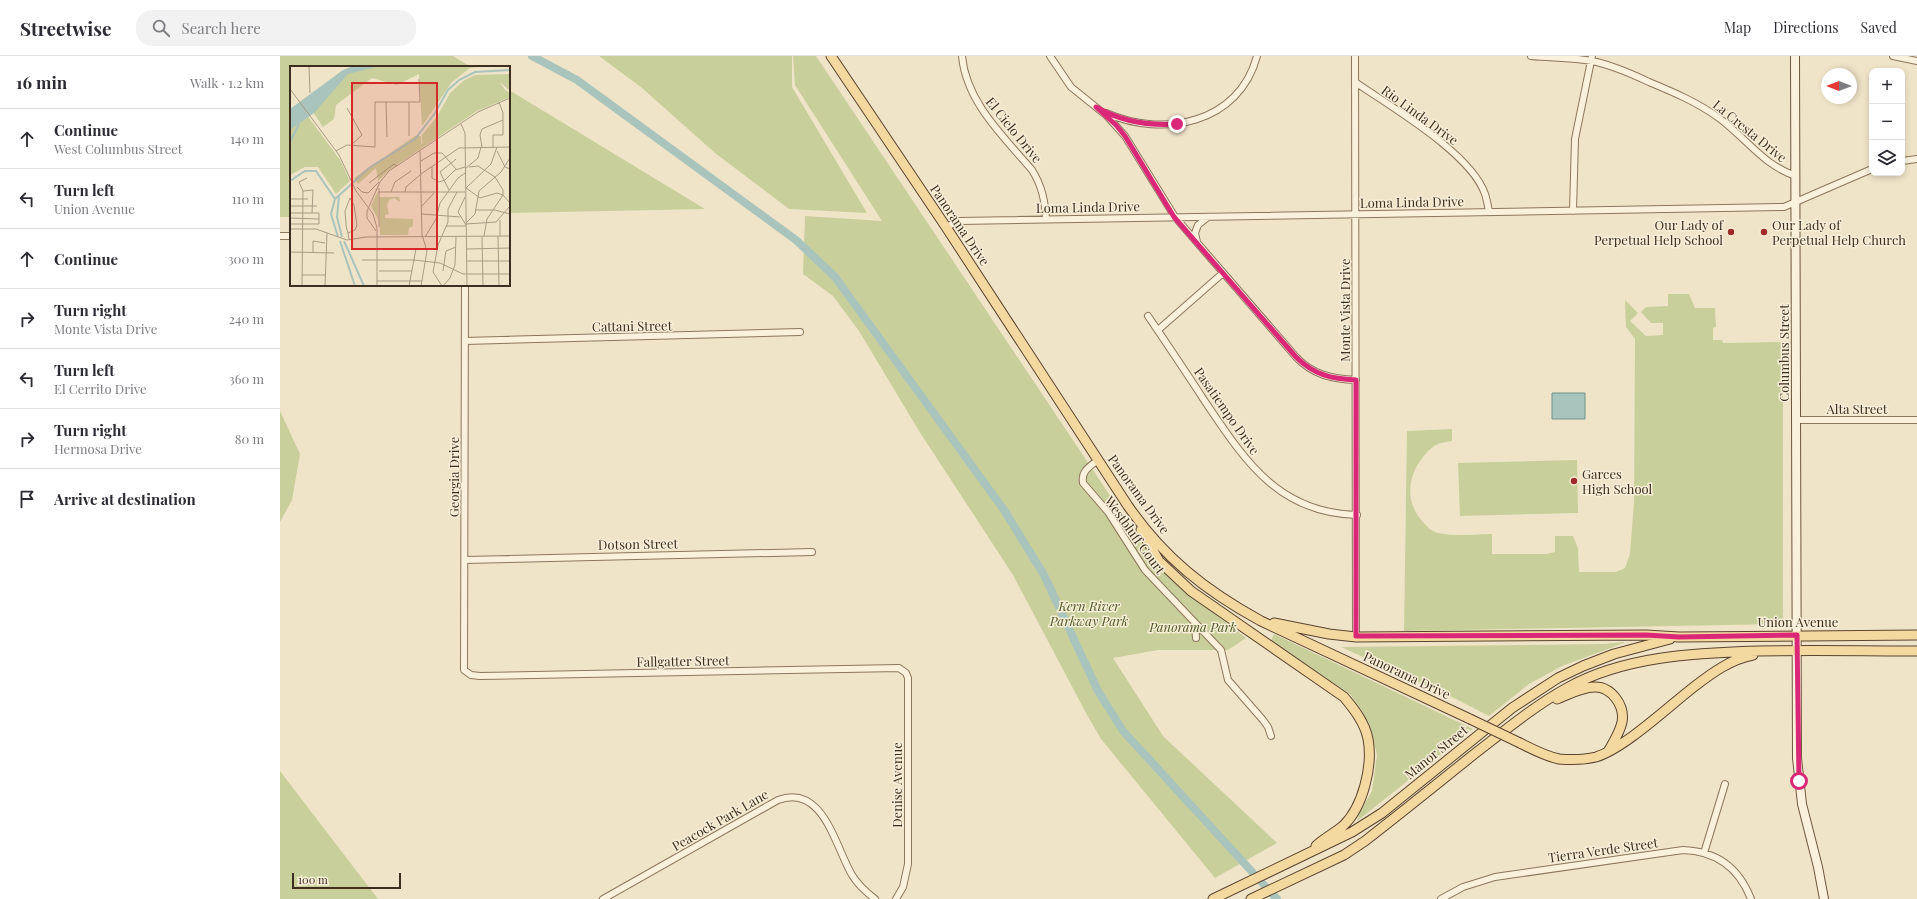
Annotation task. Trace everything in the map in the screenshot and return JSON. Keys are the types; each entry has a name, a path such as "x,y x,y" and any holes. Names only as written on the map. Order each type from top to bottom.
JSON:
{"main road":[{"name":"Panorama Drive","path":"831,56 1142,525 1168,554 1195,579 1231,604 1261,621 1520,743 1547,755 1559,758 1584,759 1608,752 1622,744 1705,678 1727,664 1743,657 1782,650"},
{"name":"Columbus Street","path":"1795,56 1797,650 1799,781 1802,804 1818,867 1824,899"},
{"path":"1100,463 1165,568 1191,591 1344,697 1358,715 1368,739 1369,755 1368,767 1358,805 1343,825 1321,841 1309,853"},
{"path":"1261,621 1330,634 1356,636 1646,635 1679,637"},
{"name":"Union Avenue","path":"1679,637 1917,635"},
{"name":"Manor Street","path":"1213,899 1352,832 1382,813 1512,708 1558,678 1614,654 1679,637"},
{"path":"1782,650 1917,651"},
{"name":"Manor Street","path":"1254,898 1344,855 1366,841 1512,725 1568,687 1596,675 1638,662 1680,655 1782,650"},
{"path":"1540,705 1585,689 1595,687 1606,690 1614,695 1620,704 1622,720 1608,752"}],"street":[{"name":"El Cielo Drive","path":"962,56 969,86 983,112 1032,170 1038,180 1045,202 1046,219"},
{"path":"1050,56 1071,87 1116,125 1125,136 1174,217 1302,363 1322,375 1341,380 1356,380"},
{"path":"1096,107 1120,118 1148,125 1177,124 1192,121 1216,111 1235,97 1250,76 1257,56"},
{"name":"Monte Vista Drive","path":"1355,56 1357,515 1356,636"},
{"name":"La Cresta Drive","path":"1531,56 1591,58 1618,68 1692,101 1721,119 1771,164 1784,172 1796,176"},
{"path":"1893,56 1917,61"},
{"path":"1573,211 1575,139 1591,58"},
{"name":"Rio Linda Drive","path":"1355,82 1435,137 1459,158 1485,193 1489,212"},
{"path":"1905,161 1917,159"},
{"name":"Loma Linda Drive","path":"946,228 959,221 1356,213 1784,207 1869,170"},
{"path":"1198,244 1196,233 1198,224 1209,216"},
{"path":"1158,330 1223,273"},
{"name":"Georgia Drive","path":"464,670 465,286"},
{"name":"Pasatiempo Drive","path":"1148,316 1232,442 1257,470 1285,494 1313,509 1338,514 1357,515"},
{"name":"Cattani Street","path":"465,341 800,332"},
{"name":"Alta Street","path":"1797,420 1917,420"},
{"name":"Westbluff Court","path":"1100,463 1085,470 1083,474 1083,483 1108,512 1146,570 1221,650 1228,680 1268,726 1271,736"},
{"name":"Dotson Street","path":"465,560 812,552"},
{"path":"1195,624 1196,638"},
{"name":"Fallgatter Street","path":"464,670 471,675 480,676 899,668 903,670"},
{"name":"Denise Avenue","path":"896,899 903,887 908,864 908,678 903,670"},
{"path":"1704,852 1725,784"},
{"name":"Peacock Park Lane","path":"603,899 778,800 792,796 806,800 817,808 852,876 865,892 875,899"},
{"name":"Tierra Verde Street","path":"1441,899 1464,887 1495,877 1674,850 1694,850 1704,852 1717,858 1734,870 1746,888 1751,899"}],"green space":[{"path":"280,56 453,56 469,66 290,66 290,217 280,217"},
{"path":"599,56 792,56 792,87 867,213 789,209 715,153 642,88"},
{"name":"Kern River Parkway Park","path":"793,56 816,56 1158,566 1176,584 1246,638 1228,650 1158,650 1113,658 1163,736 1277,843 1215,878 1101,739 1013,575 919,431 859,331 833,296 803,274 805,216 882,221 795,85"},
{"path":"510,91 705,209 510,213"},
{"path":"1668,294 1689,294 1695,308 1715,308 1716,327 1713,328 1713,340 1722,340 1723,343 1783,342 1783,620 1779,624 1404,631 1407,431 1452,429 1452,441 1434,446 1426,454 1419,462 1411,482 1410,492 1416,512 1431,530 1451,535 1492,534 1492,554 1547,554 1555,552 1555,536 1573,536 1578,548 1579,572 1616,572 1625,568 1630,554 1634,502 1635,339 1626,327 1625,300 1638,313 1630,321 1646,336 1663,335 1663,323 1651,323 1641,312 1646,307 1668,306"},
{"path":"280,411 300,454 292,500 280,522"},
{"path":"1577,460 1578,513 1460,516 1458,463"},
{"path":"1274,634 1473,729 1357,821 1359,813 1372,791 1377,755 1370,726 1350,694 1271,641"},
{"path":"1624,642 1562,666 1529,684 1489,716 1452,697 1341,647 1604,644"},
{"path":"280,771 378,899 280,899"}],"water":[{"path":"1552,393 1585,393 1585,419 1552,419"}],"waterway":[{"path":"532,56 577,80 796,240 835,277 1004,510 1044,575 1098,691 1123,731 1277,899"}],"place":[{"name":"Our Lady of Perpetual Help School","path":"1731,232"},
{"name":"Our Lady of Perpetual Help Church","path":"1764,232"},
{"name":"Garces High School","path":"1574,481"}],"route":[{"path":"1177,124 1148,125 1120,118 1106,113 1096,107 1116,125 1125,136 1174,217 1296,357 1311,370 1322,375 1341,380 1356,380 1356,636 1646,635 1679,637 1797,635 1797,758 1799,781"}],"park label":[{"name":"Panorama Park","path":"1193,627"}]}
